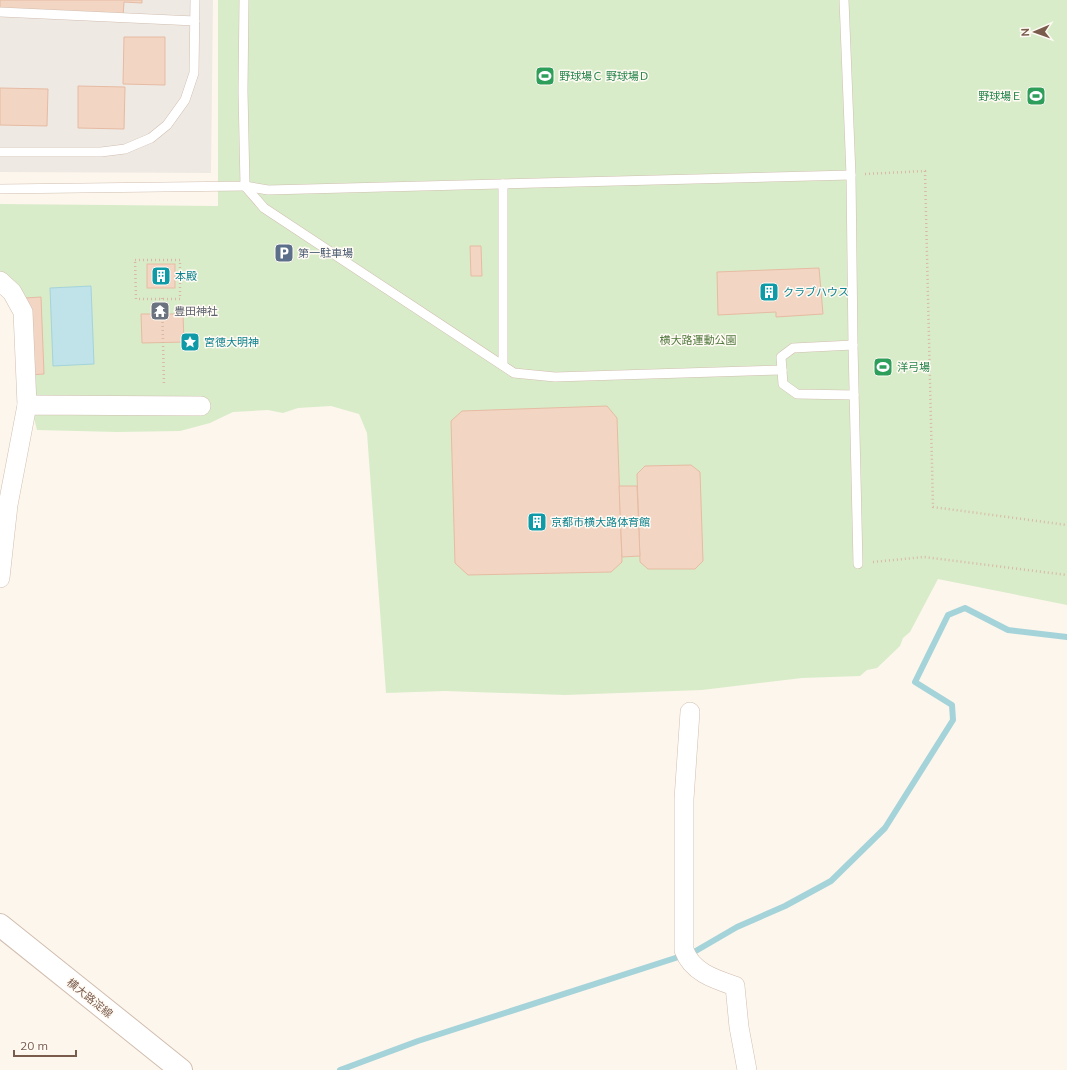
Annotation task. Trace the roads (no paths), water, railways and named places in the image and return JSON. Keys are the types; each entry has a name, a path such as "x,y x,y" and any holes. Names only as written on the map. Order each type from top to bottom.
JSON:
{"street":[{"path":"0,281 12,292 23,312 27,406 8,505 0,578"},
{"path":"27,406 200,406"},
{"path":"690,712 684,799 686,955 699,971 735,986 739,1027 747,1070"},
{"name":"横大路淀線","path":"0,925 181,1070"}],"lane":[{"path":"0,152 101,152 125,149 151,138 167,125 185,100 194,73 195,0"},
{"path":"244,0 243,91 245,186 264,208 514,373 554,377 782,370"},
{"path":"844,0 852,175 853,345 858,564"},
{"path":"0,12 195,21"},
{"path":"0,189 245,186 268,190 852,175"},
{"path":"503,184 504,365"},
{"path":"853,345 793,348 782,357 782,370 783,384 798,394 854,395"}],"water":[{"path":"91,286 94,364 53,366 50,288"}],"waterway":[{"path":"340,1070 418,1041 694,952 737,927 785,906 831,881 885,828 953,720 952,705 915,682 948,615 965,608 1008,630 1067,637"}],"place":[{"name":"野球場Ｃ 野球場Ｄ","path":"545,76"},
{"name":"野球場Ｅ","path":"1036,96"},
{"name":"第一駐車場","path":"284,253"},
{"name":"本殿","path":"161,276"},
{"name":"クラブハウス","path":"769,292"},
{"name":"豊田神社","path":"160,311"},
{"name":"宮徳大明神","path":"190,342"},
{"name":"洋弓場","path":"883,367"},
{"name":"京都市横大路体育館","path":"537,522"}],"park label":[{"name":"横大路運動公園","path":"698,340"}]}
